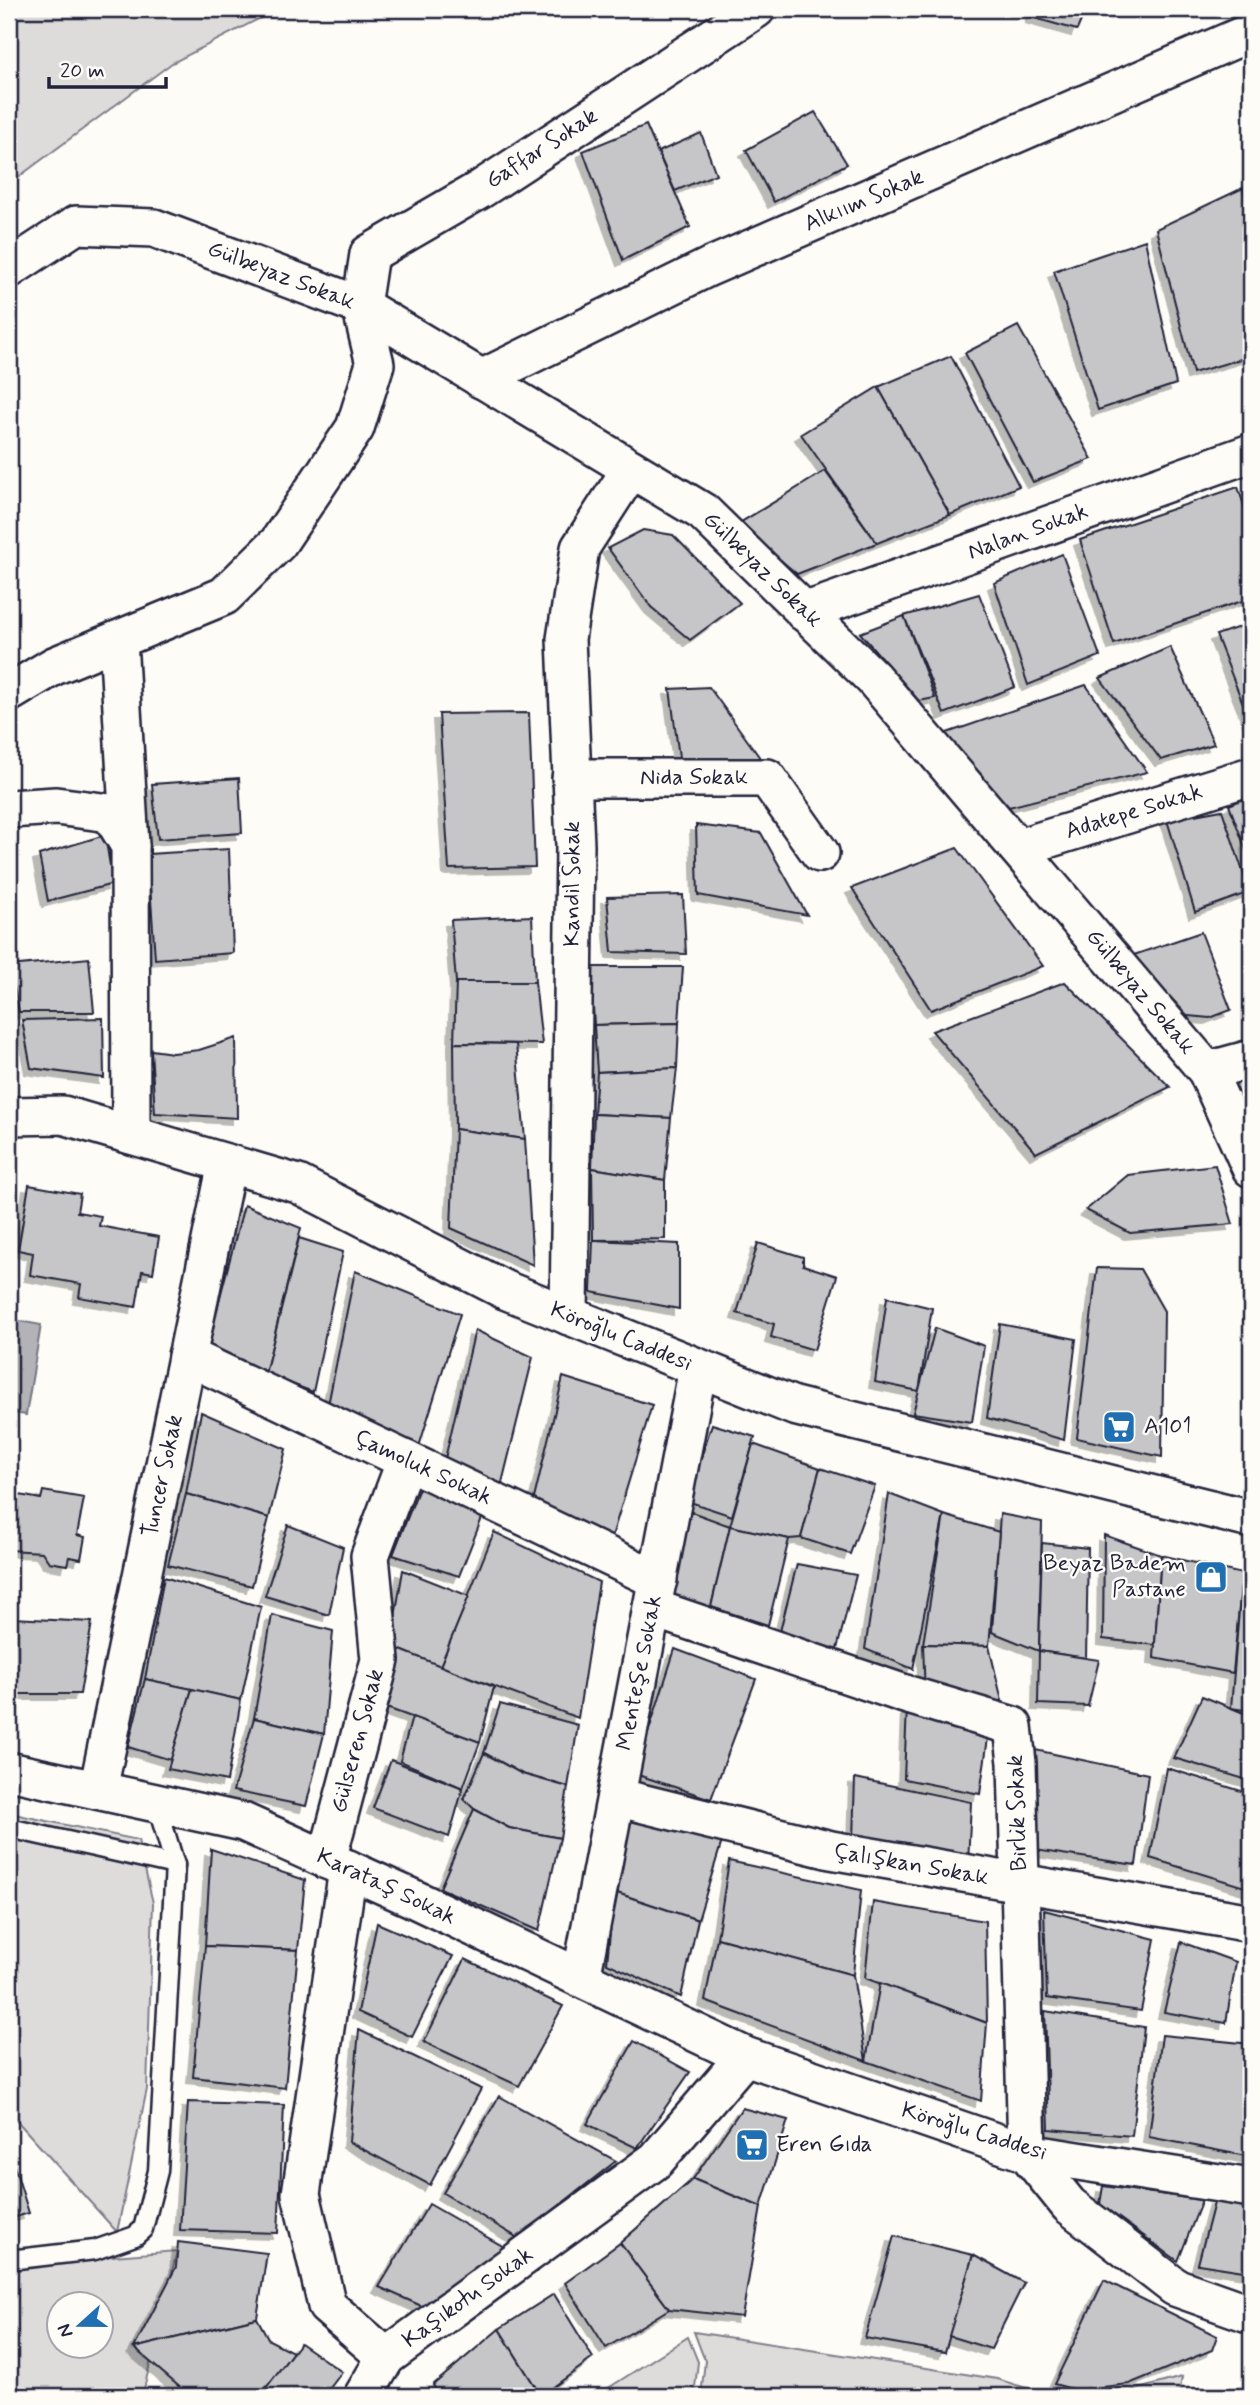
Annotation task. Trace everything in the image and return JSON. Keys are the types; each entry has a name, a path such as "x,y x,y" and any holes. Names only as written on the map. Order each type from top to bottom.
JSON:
{"street":[{"name":"Gaffar Sokak","path":"361,306 369,254 481,190 756,9"},
{"name":"Alkıım Sokak","path":"481,379 709,267 1251,32"},
{"name":"Gülbeyaz Sokak","path":"9,269 76,225 154,228 361,306 703,512 873,678 1207,1072 1251,1168"},
{"path":"9,693 54,666 224,596 278,543 355,428 375,364 361,306"},
{"name":"Nalan Sokak","path":"804,612 1251,453"},
{"name":"Kandil Sokak","path":"569,1316 575,845 566,639 580,548 631,469"},
{"path":"118,640 131,846 131,1135"},
{"name":"Adatepe Sokak","path":"1018,848 1251,776"},
{"name":"Nida Sokak","path":"571,778 767,778 820,853"},
{"path":"9,809 56,806 110,813 131,846"},
{"path":"1207,1072 1251,1059"},
{"name":"Köroğlu Caddesi","path":"9,1115 63,1115 298,1184 505,1290 794,1406 1251,1519"},
{"name":"Tuncer Sokak","path":"99,1790 227,1163"},
{"name":"Çamoluk Sokak","path":"187,1356 406,1460 655,1594"},
{"name":"Menteşe Sokak","path":"581,1978 698,1368"},
{"name":"Gülseren Sokak","path":"337,1864 380,1660 370,1556 406,1460"},
{"name":"Birlik Sokak","path":"655,1594 905,1694 1013,1726 1021,1885 1027,2153"},
{"name":"Karataş Sokak","path":"9,1771 243,1822 745,2056"},
{"name":"Çalışkan Sokak","path":"616,1797 831,1850 1251,1923"},
{"name":"Kaşıkotu Sokak","path":"337,1864 300,2194 327,2306 386,2357 656,2160 745,2056"},
{"name":"Köroğlu Caddesi","path":"745,2056 1027,2153 1251,2188"},
{"path":"1027,2153 1069,2205 1175,2287 1251,2314"},
{"path":"363,2396 386,2357"}],"lane":[{"path":"9,2260 95,2250 135,2236 143,2229 158,2171 175,1865 156,1802"},
{"path":"9,1828 175,1865"}],"shaded area":[{"path":"9,9 278,9 172,63 9,184"},
{"path":"9,1319 41,1325 26,1415 9,1412"},
{"path":"9,1813 138,1840 153,1903 147,2089 117,2232 9,2112"},
{"path":"177,2251 143,2393 146,2396 9,2396 9,2264"},
{"path":"694,2332 997,2379 1052,2396 701,2396 705,2361"},
{"path":"688,2337 698,2362 694,2396 596,2396"},
{"path":"1182,2377 1179,2396 1113,2396"}],"building":[{"path":"1034,9 1086,9 1077,30 1031,17"},
{"path":"815,112 847,164 774,202 746,150"},
{"path":"646,125 690,227 623,260 583,151"},
{"path":"701,133 716,174 675,191 658,152"},
{"path":"1243,188 1251,227 1251,356 1193,373 1156,229"},
{"path":"1145,240 1176,384 1098,410 1054,271"},
{"path":"1018,326 1092,459 1033,482 965,353"},
{"path":"951,356 1019,486 950,515 878,387"},
{"path":"878,387 950,515 877,543 801,434"},
{"path":"825,471 877,543 797,574 738,524"},
{"path":"1238,487 1251,527 1251,598 1114,644 1080,540"},
{"path":"643,530 673,535 740,603 690,640 651,607 608,548"},
{"path":"1062,554 1100,656 1028,685 994,583"},
{"path":"979,594 1015,687 944,714 904,616"},
{"path":"904,616 935,698 919,701 860,633"},
{"path":"1251,623 1251,724 1216,635"},
{"path":"1170,647 1214,744 1161,760 1100,678"},
{"path":"1086,685 1147,772 1009,807 941,735"},
{"path":"709,687 763,762 680,765 670,689"},
{"path":"529,713 535,867 449,869 439,714"},
{"path":"239,778 242,833 158,839 152,784"},
{"path":"1251,796 1251,863 1229,805"},
{"path":"1222,810 1250,892 1195,912 1167,820"},
{"path":"696,825 761,833 807,915 698,895"},
{"path":"105,835 113,884 48,901 39,855"},
{"path":"957,848 1043,966 931,1010 852,888"},
{"path":"229,849 233,953 155,959 148,854"},
{"path":"683,895 686,954 612,952 607,897"},
{"path":"532,916 535,982 456,982 451,920"},
{"path":"1201,932 1231,1010 1210,1018 1188,1016 1131,956"},
{"path":"89,958 94,1012 19,1012 10,966"},
{"path":"591,967 683,967 679,1023 594,1025"},
{"path":"456,982 535,982 542,1044 454,1043"},
{"path":"1065,982 1170,1087 1036,1153 932,1031"},
{"path":"103,1018 104,1078 31,1068 22,1020"},
{"path":"679,1023 677,1068 597,1072 594,1025"},
{"path":"236,1038 237,1118 155,1113 151,1050 173,1053 199,1050"},
{"path":"454,1043 516,1044 525,1139 455,1129"},
{"path":"677,1068 671,1118 594,1114 597,1072"},
{"path":"1251,1079 1251,1130 1234,1083"},
{"path":"594,1114 671,1118 665,1180 592,1168"},
{"path":"455,1129 525,1139 533,1265 451,1228"},
{"path":"1215,1165 1233,1224 1130,1233 1086,1210 1128,1175"},
{"path":"592,1168 665,1180 665,1239 593,1240"},
{"path":"9,1174 14,1175 9,1195"},
{"path":"29,1185 80,1194 77,1212 101,1216 99,1226 159,1237 153,1273 142,1271 136,1307 79,1297 81,1284 30,1275 33,1253 18,1250"},
{"path":"244,1205 301,1228 265,1374 206,1351"},
{"path":"299,1238 343,1252 313,1392 265,1374"},
{"path":"593,1240 679,1244 679,1309 591,1292"},
{"path":"758,1243 803,1257 803,1265 837,1276 814,1350 771,1337 774,1324 737,1313"},
{"path":"1097,1268 1140,1269 1164,1311 1162,1457 1077,1438"},
{"path":"355,1271 460,1314 418,1450 327,1410"},
{"path":"887,1297 932,1308 919,1391 875,1382"},
{"path":"1000,1324 1076,1339 1064,1440 987,1418"},
{"path":"935,1328 984,1346 972,1422 913,1413"},
{"path":"475,1330 533,1357 501,1487 473,1484 475,1471 444,1463"},
{"path":"563,1377 652,1405 610,1543 532,1507"},
{"path":"201,1412 286,1449 269,1518 186,1494"},
{"path":"712,1424 755,1437 732,1516 687,1501"},
{"path":"753,1444 820,1468 801,1538 789,1539 730,1526"},
{"path":"820,1468 875,1486 850,1554 801,1538"},
{"path":"421,1483 484,1513 459,1576 393,1555"},
{"path":"43,1491 84,1498 77,1535 85,1537 81,1559 69,1557 67,1565 49,1562 42,1552 9,1550 9,1493 41,1499"},
{"path":"186,1494 269,1518 252,1586 168,1565"},
{"path":"889,1494 944,1515 913,1669 865,1649"},
{"path":"686,1510 730,1526 711,1607 669,1594"},
{"path":"1000,1514 1042,1522 1039,1651 992,1632"},
{"path":"944,1515 999,1532 989,1646 923,1644"},
{"path":"288,1525 343,1547 329,1615 265,1596"},
{"path":"730,1526 789,1539 768,1625 711,1607"},
{"path":"494,1532 599,1582 578,1718 440,1666"},
{"path":"1104,1535 1161,1555 1155,1645 1103,1639"},
{"path":"1042,1543 1088,1548 1086,1658 1039,1651"},
{"path":"1161,1555 1242,1574 1233,1673 1154,1658"},
{"path":"797,1564 856,1575 836,1653 780,1631"},
{"path":"403,1570 469,1596 440,1666 390,1646"},
{"path":"1242,1574 1251,1576 1251,1711 1231,1708"},
{"path":"164,1577 261,1607 241,1700 145,1679"},
{"path":"272,1615 333,1631 324,1734 254,1718"},
{"path":"12,1618 92,1622 80,1694 9,1694 9,1639"},
{"path":"923,1644 989,1646 1003,1705 925,1695"},
{"path":"398,1649 494,1687 480,1742 384,1707"},
{"path":"675,1649 756,1679 711,1799 635,1774"},
{"path":"1039,1651 1099,1660 1088,1706 1038,1704"},
{"path":"145,1679 192,1689 171,1760 128,1747"},
{"path":"192,1689 241,1700 227,1781 168,1769"},
{"path":"1202,1696 1251,1716 1251,1781 1174,1758"},
{"path":"500,1704 578,1725 568,1787 522,1774 484,1753"},
{"path":"907,1706 990,1724 980,1794 904,1779"},
{"path":"412,1717 480,1742 463,1788 400,1761"},
{"path":"254,1718 324,1734 306,1806 233,1791"},
{"path":"1021,1747 1148,1774 1136,1865 1028,1849"},
{"path":"484,1753 522,1774 568,1787 560,1838 509,1828 474,1809 464,1799"},
{"path":"391,1760 463,1788 449,1837 373,1808"},
{"path":"1167,1768 1251,1794 1251,1889 1150,1858"},
{"path":"855,1778 971,1802 968,1863 853,1839"},
{"path":"633,1808 722,1841 698,1920 614,1892"},
{"path":"474,1809 509,1828 560,1838 539,1931 440,1888"},
{"path":"211,1849 305,1880 298,1950 205,1946"},
{"path":"729,1861 861,1890 853,1975 717,1938"},
{"path":"614,1892 698,1920 681,1997 607,1963"},
{"path":"873,1902 985,1921 987,2023 865,1978"},
{"path":"1044,1910 1155,1939 1141,2011 1047,1998"},
{"path":"377,1923 453,1956 412,2037 358,2012"},
{"path":"717,1938 853,1975 866,2061 705,2001"},
{"path":"1181,1942 1236,1962 1226,2023 1164,2012"},
{"path":"205,1946 298,1950 285,2088 193,2077"},
{"path":"465,1959 563,2006 519,2086 424,2042"},
{"path":"880,1983 987,2023 981,2101 866,2061"},
{"path":"1045,2011 1144,2027 1132,2136 1049,2129"},
{"path":"359,2030 481,2089 430,2185 349,2142"},
{"path":"1162,2035 1251,2044 1251,2157 1149,2137"},
{"path":"634,2041 690,2072 637,2148 587,2124"},
{"path":"499,2096 616,2161 518,2238 443,2193"},
{"path":"188,2102 284,2105 278,2233 180,2230"},
{"path":"742,2108 788,2120 761,2207 693,2179"},
{"path":"9,2156 29,2213 9,2219"},
{"path":"693,2179 761,2207 742,2317 669,2309 620,2243"},
{"path":"1103,2186 1202,2200 1178,2261 1100,2204"},
{"path":"1215,2199 1251,2206 1250,2272 1198,2264"},
{"path":"429,2204 504,2247 426,2308 379,2287"},
{"path":"894,2236 973,2255 945,2352 865,2338"},
{"path":"178,2242 267,2253 257,2318 134,2348 176,2267"},
{"path":"620,2243 669,2309 606,2348 565,2283"},
{"path":"973,2255 1024,2283 991,2349 949,2336"},
{"path":"1104,2280 1217,2336 1212,2350 1129,2384 1076,2390 1054,2384"},
{"path":"554,2294 593,2358 541,2396 499,2329"},
{"path":"257,2318 269,2340 293,2352 260,2396 190,2396 134,2348"},
{"path":"499,2329 541,2396 440,2396 433,2385"},
{"path":"300,2343 342,2372 324,2396 260,2396"}],"place":[{"name":"A101","path":"1119,1427"},
{"name":"Beyaz Badem Pastane","path":"1211,1577"},
{"name":"Eren Gıda","path":"752,2145"}]}
